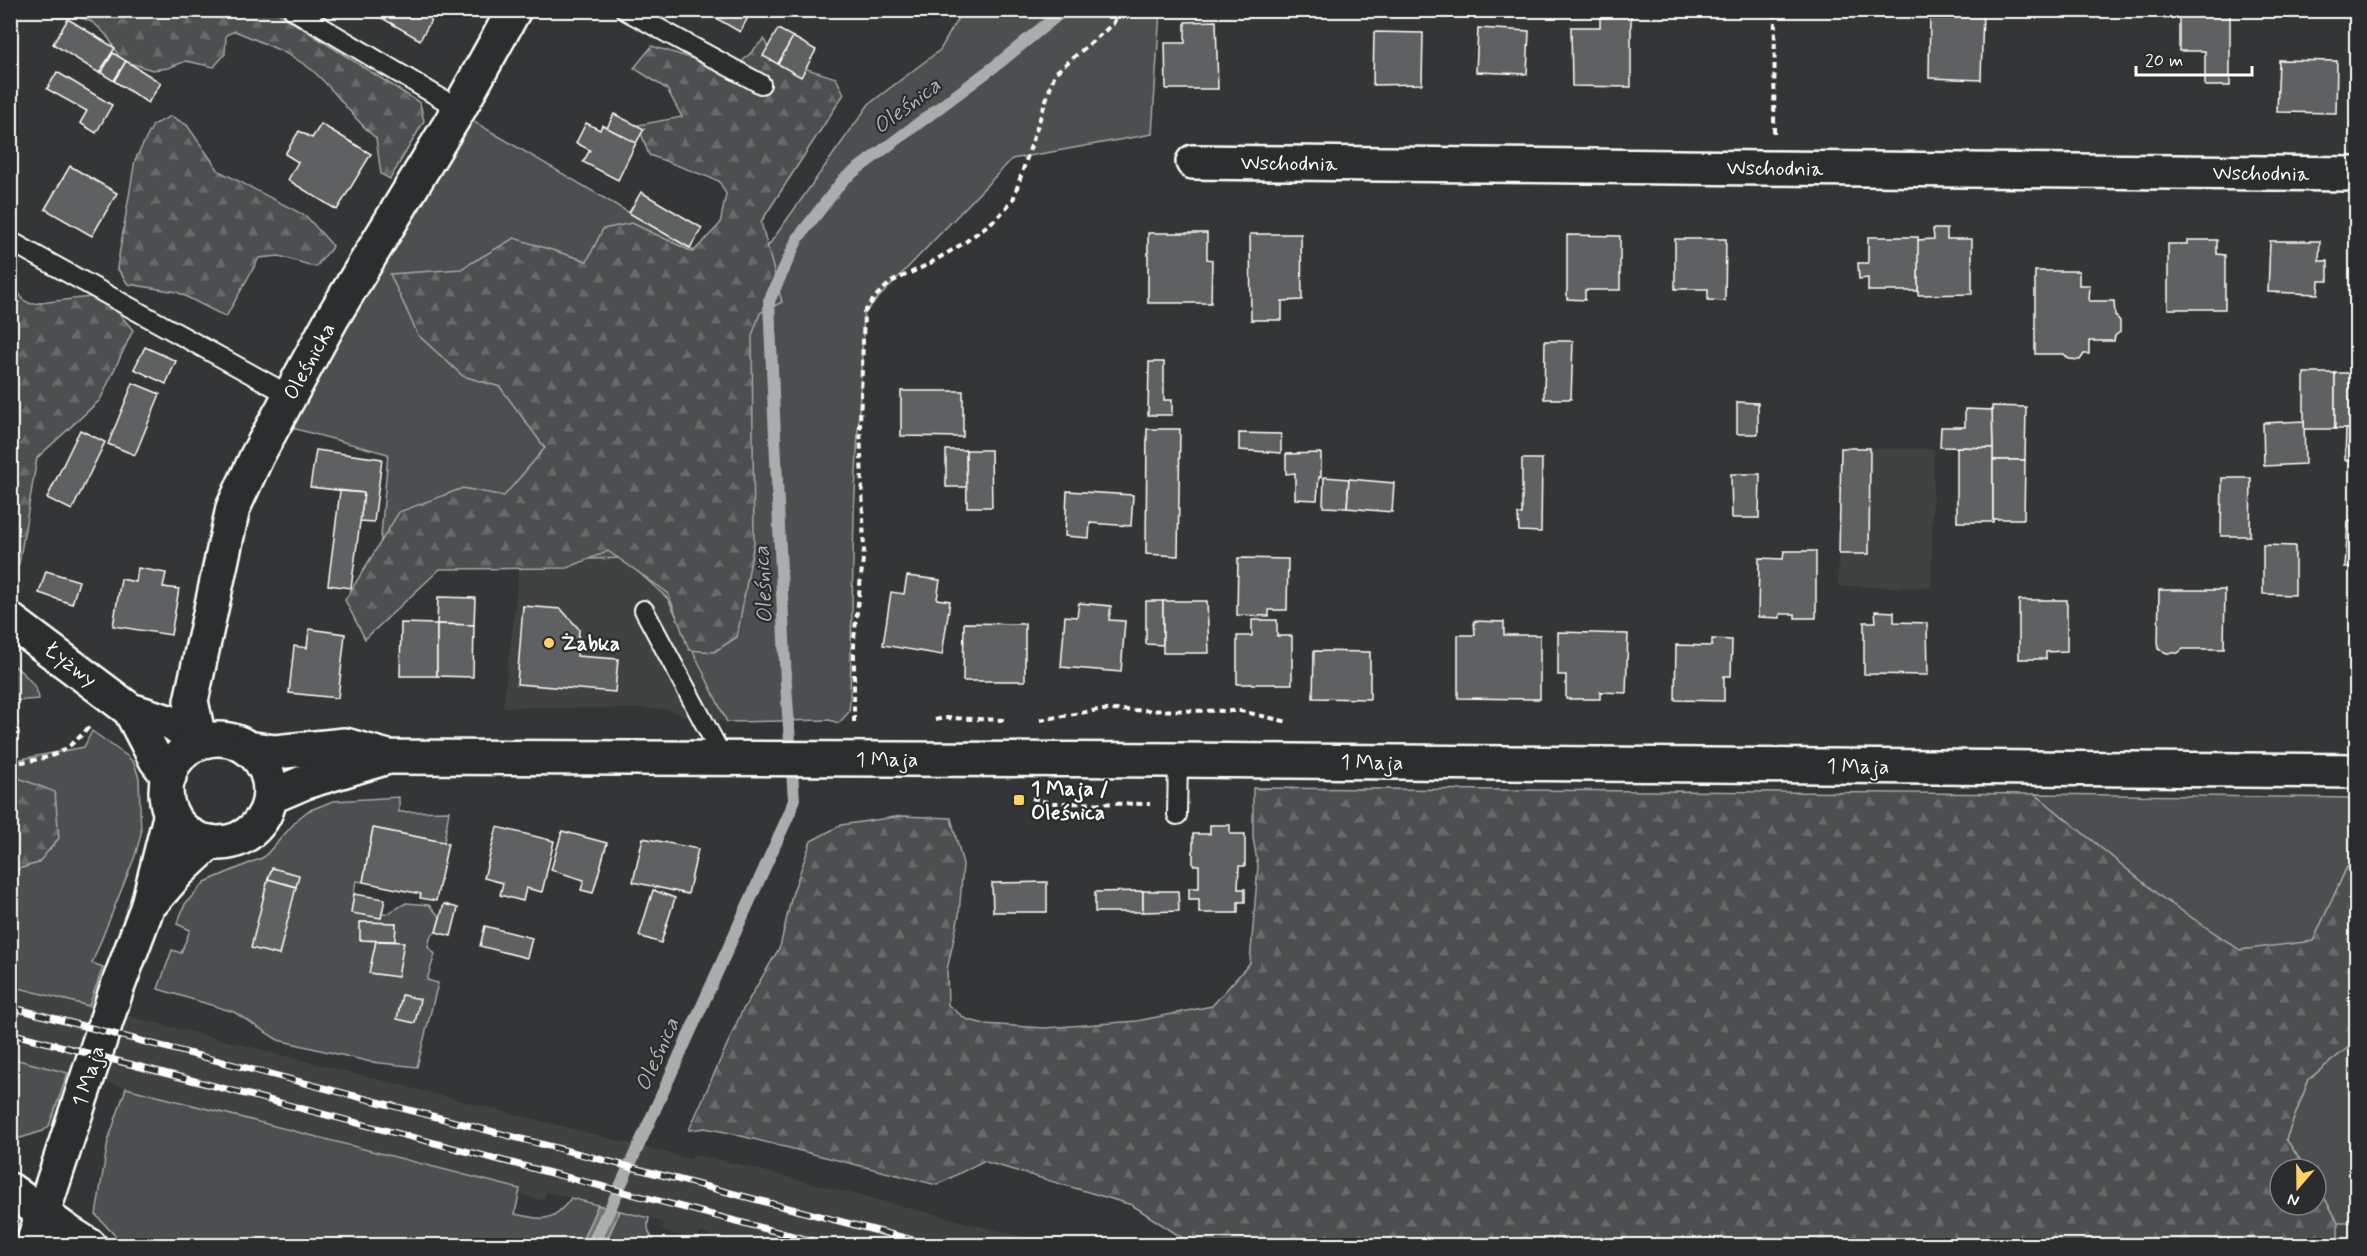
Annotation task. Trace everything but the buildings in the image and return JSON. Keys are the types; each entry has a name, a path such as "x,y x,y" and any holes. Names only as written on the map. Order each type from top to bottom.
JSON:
{"street":[{"name":"Oleśnicka","path":"200,743 191,701 233,508 257,456 331,320 459,109 514,10"},
{"name":"Wschodnia","path":"1193,162 2356,174"},
{"name":"Łyżwy","path":"10,620 130,710 172,723 200,743"},
{"name":"Łyżwy","path":"130,710 156,760 169,777"},
{"path":"223,739 247,748 266,769 270,783 267,811 260,823 249,833 231,841 210,842 186,832 171,813 167,790 169,777 180,757 200,743 223,739"},
{"name":"1 Maja","path":"247,748 275,752 345,745 388,757 739,758 850,744 1178,760 2356,771"},
{"name":"1 Maja","path":"270,797 315,779 388,757"},
{"name":"1 Maja","path":"32,1245 116,992 147,908 171,813"},
{"name":"1 Maja","path":"147,908 178,872 210,842"},
{"path":"10,1190 90,1245"}],"lane":[{"path":"293,10 459,109"},
{"path":"625,10 761,84"},
{"path":"10,241 289,395"},
{"path":"644,610 739,758"},
{"path":"1177,815 1178,760"}],"path":[{"path":"850,744 854,639 864,550 860,423 864,313 875,297 891,282 927,265 964,243 997,218 1013,200 1055,73 1113,24 1120,10"},
{"path":"1774,143 1775,10"},
{"path":"10,710 16,720 18,737"},
{"path":"10,764 51,757 66,750 94,721"}],"shaded area":[{"path":"1841,448 1934,449 1931,588 1838,586"},
{"path":"623,558 668,599 727,722 692,719 667,709 503,707 520,561"},
{"path":"10,986 689,1159 696,1155 717,1159 1054,1245 743,1246 699,1232 697,1240 662,1231 664,1223 650,1218 546,1192 544,1201 519,1194 520,1189 11,1058"},
{"path":"2338,1222 2356,1222 2356,1245 2338,1245"}],"green space":[{"path":"49,11 275,11 420,103 424,121 390,179 381,174 376,138 313,71 286,53 235,31 226,35 225,54 214,67 186,61 168,68 152,70 120,60 109,39 92,22 77,17 58,18"},
{"path":"962,11 1160,11 1152,134 1012,159 864,313 854,513 850,702 849,712 839,723 829,720 727,722 668,599 623,558 520,561 379,560 388,454 292,428 292,417 466,117 744,280 869,104 940,50"},
{"path":"764,39 772,58 836,78 844,94 761,222 782,302 760,313 752,336 754,542 737,637 714,652 689,650 668,593 608,551 567,568 440,569 365,639 345,600 399,512 463,488 504,496 545,448 500,387 463,376 418,335 390,274 461,269 514,238 587,261 603,229 632,223 693,252 720,224 726,194 719,181 649,155 638,125 682,117 667,89 634,68 652,46 733,71"},
{"path":"171,116 187,125 219,171 306,216 333,246 316,267 279,256 259,258 226,317 177,292 128,284 117,268 135,160 153,125"},
{"path":"10,276 23,300 31,304 99,296 108,300 133,330 100,400 37,458 19,564 11,567"},
{"path":"11,663 33,684 39,699 11,701"},
{"path":"92,731 134,763 139,778 141,834 135,856 92,963 103,967 89,1006 11,986 11,871 38,863 16,777 11,778 10,761 84,747"},
{"path":"16,777 55,792 59,838 38,863 11,871 11,778"},
{"path":"1253,788 2035,794 2161,897 2240,950 2313,941 2347,867 2356,870 2356,1041 2309,1079 2286,1139 2298,1157 2268,1157 2268,1217 2328,1217 2328,1204 2338,1222 2338,1245 1209,1245 1184,1239 1132,1205 983,1161 937,1185 725,1132 705,1128 689,1130 742,1011 780,947 792,895 811,841 841,825 902,816 951,818 963,864 959,915 947,970 948,1005 966,1019 984,1024 1045,1028 1137,1021 1212,1006 1250,963 1258,866 1253,838"},
{"path":"2035,794 2356,798 2356,870 2347,867 2313,942 2240,950 2161,897"},
{"path":"399,797 399,812 449,811 444,842 373,828 363,882 356,881 351,912 381,918 382,914 387,914 406,903 429,905 440,917 436,932 431,935 428,947 435,954 427,980 438,983 417,1067 371,1062 278,1040 234,1012 158,989 172,950 181,953 190,930 177,924 185,904 205,882 264,857 299,818 308,811 333,801","holes":["361,922 396,923 395,941 403,943 398,977 370,973 376,941 360,940"]},
{"path":"2356,1041 2356,1222 2338,1222 2328,1204 2328,1157 2298,1157 2286,1139 2309,1079"},
{"path":"10,1058 68,1073 49,1126 43,1131 11,1141"},
{"path":"126,1088 520,1189 515,1214 547,1218 559,1212 571,1198 598,1205 580,1246 138,1245 120,1241 96,1215 108,1141"},
{"path":"620,1211 649,1218 649,1233 658,1245 604,1246"}],"water":[{"path":"598,1205 620,1211 604,1245 580,1245"}],"waterway":[{"name":"Oleśnica","path":"593,1246 794,800 786,684 769,301 798,238 844,179 999,63 1064,10"}],"railway":[{"path":"10,1007 936,1246"},
{"path":"10,1033 832,1246"}],"place":[{"name":"Żabka","path":"549,643"},
{"name":"1 Maja / Oleśnica","path":"1019,800"}]}
